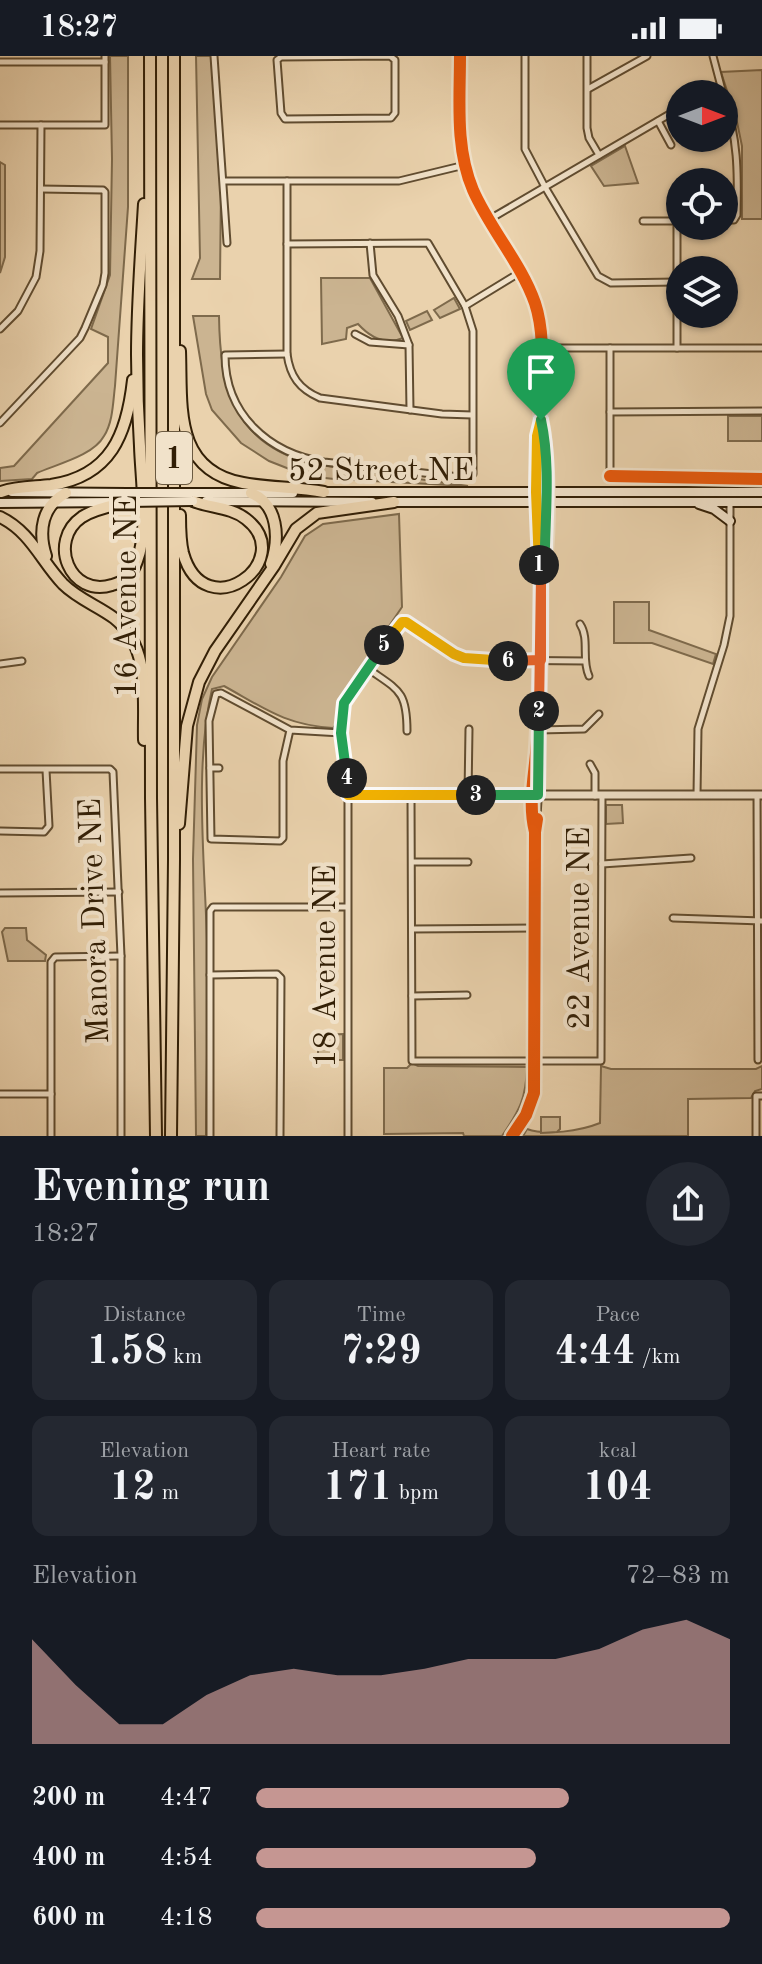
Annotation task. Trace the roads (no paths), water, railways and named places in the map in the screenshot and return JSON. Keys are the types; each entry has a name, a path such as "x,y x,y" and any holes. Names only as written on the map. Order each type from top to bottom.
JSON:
{"highway":[{"name":"16 Avenue NE","path":"150,56 151,841 156,1136"},
{"name":"16 Avenue NE","path":"171,1136 174,56"},
{"path":"128,497 87,514 67,534 64,548 66,563 73,574 90,585 110,586 128,577 138,561 141,546 143,515 137,359 146,155 150,134"},
{"path":"174,195 178,214 181,402 189,446 208,469 229,479 324,492"},
{"path":"0,492 74,480 103,462 119,441 125,426 137,359"},
{"path":"174,388 184,556 204,583 223,587 241,583 258,564 261,544 257,531 238,514 192,497"},
{"path":"51,569 43,548 46,512 66,493"},
{"path":"251,493 264,502 273,515 276,533 274,555 264,580"},
{"path":"174,860 185,737 193,699 211,659 296,529 310,516 325,511 394,502"},
{"path":"0,517 27,536 69,590 124,627 139,651 146,816 151,841"}],"main road":[{"name":"52 Street NE","path":"0,492 128,497 324,492 691,502 762,492"},
{"name":"52 Street NE","path":"0,503 52,503 128,497"},
{"name":"52 Street NE","path":"192,497 264,502 730,497 762,502"},
{"path":"691,502 714,509 730,521"}],"street":[{"path":"214,56 227,243"},
{"path":"339,56 390,56 395,60 395,113 391,118 285,119 281,113 277,60 281,57 339,56"},
{"path":"460,56 460,130 465,165 474,192 536,305 541,348 541,420 544,435 537,558 541,576 541,660 539,769 535,795 534,1093 531,1105 512,1136"},
{"path":"525,56 525,149 598,276 611,283 666,282"},
{"path":"587,56 589,138 599,155"},
{"path":"588,90 647,56"},
{"path":"713,56 719,80"},
{"path":"0,62 105,59 105,125 0,125"},
{"path":"490,219 666,116"},
{"path":"658,121 666,136"},
{"path":"0,329 18,311 36,277 40,251 41,125"},
{"path":"224,181 399,181 465,165"},
{"path":"287,181 287,354 289,370 298,384 320,398 472,415"},
{"path":"0,423 80,338 103,285 105,192 41,189"},
{"path":"643,221 666,221"},
{"path":"370,243 373,275 398,316 409,345 410,410"},
{"path":"287,244 428,243 465,306 473,331 473,474 469,478 306,459 268,442 251,427 229,390 225,355 287,354"},
{"path":"465,306 519,273"},
{"path":"677,328 677,348"},
{"path":"355,334 370,342 409,345"},
{"path":"541,348 762,348"},
{"path":"610,348 612,478 762,479"},
{"path":"610,412 762,411"},
{"path":"697,795 698,729 730,616 730,497"},
{"name":"18 Avenue NE","path":"348,1136 348,795 341,733 344,703 402,622 464,658 541,660"},
{"path":"580,624 585,631 585,661 589,676"},
{"path":"541,660 585,661"},
{"path":"0,664 22,661"},
{"path":"367,668 403,697 407,707 407,731"},
{"path":"290,730 283,761 283,838 280,841 211,839 209,721 216,694 221,693 290,730 341,733"},
{"path":"538,730 584,729 599,714"},
{"path":"468,795 469,729"},
{"name":"22 Avenue NE","path":"535,1062 601,1061 602,864 598,796 595,773 590,764"},
{"path":"210,768 219,768"},
{"name":"Manora Drive NE","path":"0,769 110,769 113,772 121,956 121,1136"},
{"path":"0,831 44,832 49,826 46,770"},
{"path":"348,795 760,795 758,1060"},
{"path":"411,795 412,1061 535,1062"},
{"path":"602,864 691,858"},
{"path":"412,862 468,862"},
{"path":"0,893 119,892"},
{"path":"210,1136 210,911 213,907 347,907"},
{"path":"673,918 760,921"},
{"path":"412,929 536,928"},
{"path":"51,1136 51,962 55,957 121,956"},
{"path":"210,975 277,974 281,978 280,1136"},
{"path":"412,996 467,995"},
{"path":"0,1094 51,1094"},
{"path":"756,1136 759,1096"}]}
